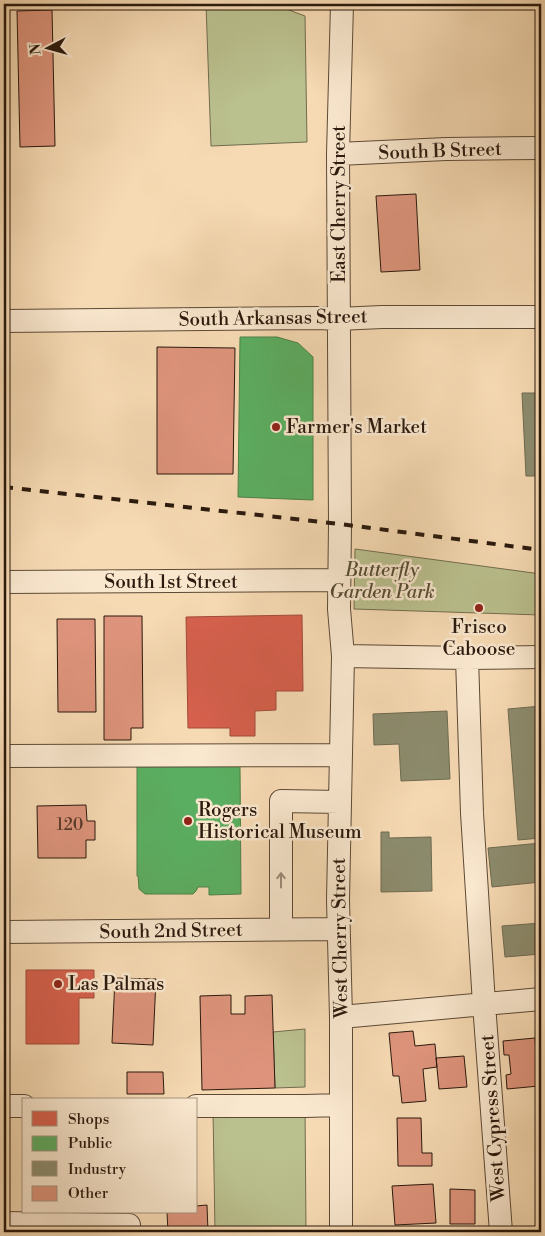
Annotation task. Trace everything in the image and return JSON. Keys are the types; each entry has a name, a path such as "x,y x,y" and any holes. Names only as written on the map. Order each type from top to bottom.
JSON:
{"street":[{"name":"East Cherry Street","path":"340,524 338,154 342,4"},
{"name":"South B Street","path":"338,154 446,149 541,148"},
{"name":"South Arkansas Street","path":"4,321 541,317"},
{"name":"West Cherry Street","path":"340,524 339,610 343,656 338,929 341,1017 341,1232"},
{"name":"South 1st Street","path":"4,582 339,580"},
{"path":"343,656 541,657"},
{"name":"West Cypress Street","path":"468,658 472,813 501,1232"},
{"path":"4,756 341,755"},
{"path":"280,929 281,801 340,802"},
{"name":"South 2nd Street","path":"4,932 338,929"},
{"path":"341,1017 541,998"},
{"path":"198,1106 341,1105"},
{"path":"4,1106 22,1106"},
{"path":"4,1223 129,1225 129,1232"}],"green space":[{"path":"206,4 273,4 305,16 307,142 211,146"},
{"name":"Butterfly Garden Park","path":"355,549 541,574 541,615 354,609"},
{"path":"305,1029 305,1087 275,1088 273,1032"},
{"path":"305,1106 306,1232 215,1232 213,1111"}],"building: Shops":[{"path":"302,615 303,691 276,691 276,710 255,711 255,736 230,736 230,728 188,728 186,617"},
{"path":"26,970 94,970 94,998 79,998 79,1044 26,1044"}],"building: Public":[{"name":"Farmer's Market","path":"240,337 277,337 298,343 313,357 313,500 238,497"},
{"name":"Rogers Historical Museum","path":"137,766 240,766 241,894 209,895 209,887 198,887 193,894 145,894 139,889 137,876"}],"building: Industry":[{"path":"522,393 541,393 541,476 526,476"},
{"path":"541,706 541,838 518,840 508,709"},
{"path":"447,711 450,779 401,781 399,744 374,745 373,714"},
{"path":"381,832 389,832 389,838 431,837 432,891 381,892"},
{"path":"541,843 541,882 492,887 488,848"},
{"path":"541,923 541,954 505,957 502,926"}],"building: Other":[{"path":"52,10 55,146 20,147 17,11"},
{"path":"416,194 420,270 381,272 376,196"},
{"path":"157,347 235,348 233,474 157,474"},
{"path":"104,616 142,616 143,728 131,728 131,740 104,740"},
{"path":"57,619 95,619 96,712 58,712"},
{"path":"86,805 87,821 95,821 95,840 86,840 86,858 38,858 37,806"},
{"path":"115,978 156,979 153,1045 112,1043"},
{"path":"231,995 231,1014 245,1014 245,996 272,995 275,1088 202,1090 200,996"},
{"path":"413,1031 415,1046 435,1044 437,1067 423,1069 426,1101 402,1103 399,1076 393,1076 389,1033"},
{"path":"535,1038 536,1054 541,1053 541,1071 538,1071 539,1086 507,1089 506,1075 511,1074 509,1055 504,1055 503,1041"},
{"path":"464,1056 467,1087 439,1089 436,1058"},
{"path":"127,1072 163,1072 164,1094 127,1094"},
{"path":"397,1118 421,1118 422,1153 432,1153 432,1166 398,1166"},
{"path":"433,1184 436,1223 395,1225 392,1186"},
{"path":"450,1189 475,1190 475,1224 450,1224"},
{"path":"207,1205 208,1232 168,1232 167,1214 198,1214 198,1206"}],"railway":[{"path":"4,487 340,524 541,550"}],"place":[{"name":"Farmer's Market","path":"276,427"},
{"name":"Frisco Caboose","path":"479,608"},
{"name":"Rogers Historical Museum","path":"188,821"},
{"name":"Las Palmas","path":"58,984"}]}
